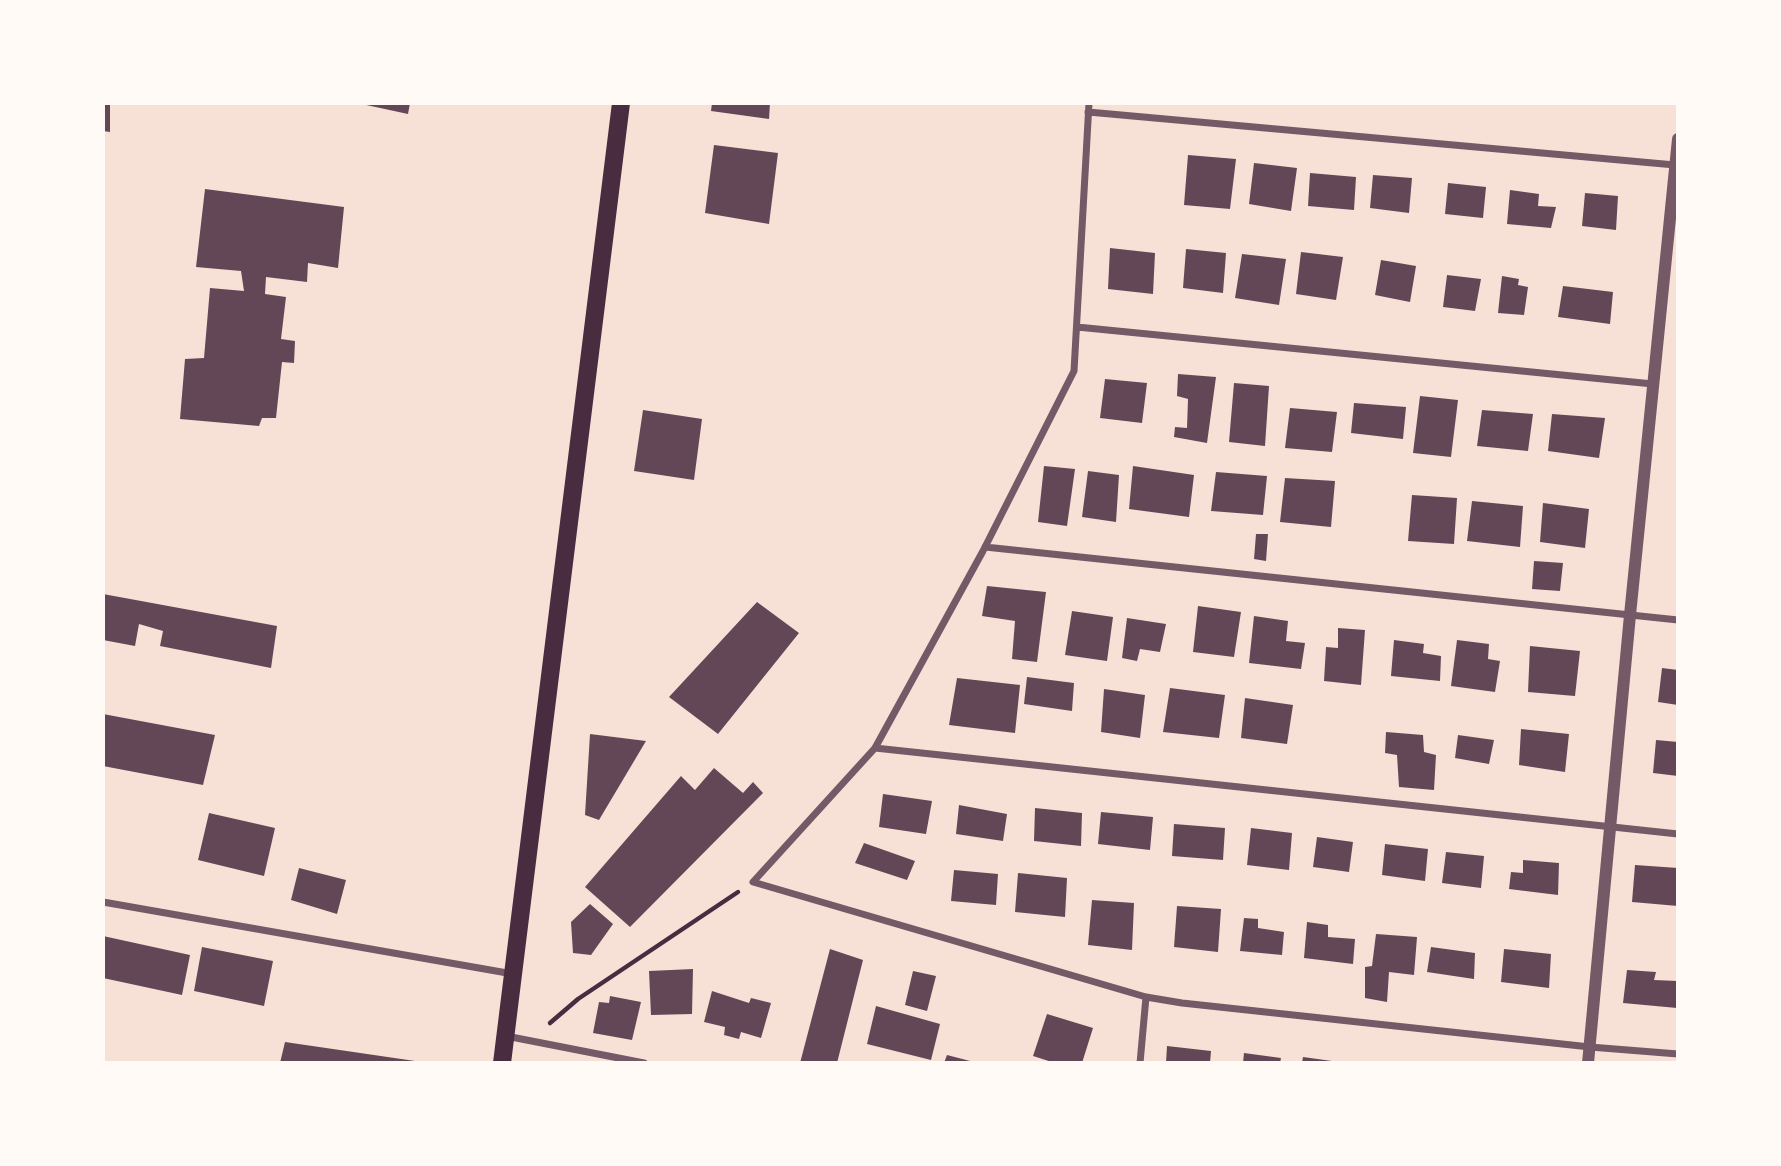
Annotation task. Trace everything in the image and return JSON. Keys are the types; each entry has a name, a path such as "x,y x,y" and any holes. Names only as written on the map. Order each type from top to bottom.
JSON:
{"main road":[{"path":"502,1063 621,103"}],"street":[{"path":"1088,103 1074,371 985,547 875,748 753,882 1146,997 1590,1048 1678,1054"},
{"path":"1088,112 1675,165"},
{"path":"1588,1063 1678,139"},
{"path":"1077,327 1653,384"},
{"path":"985,547 1678,620"},
{"path":"875,748 1678,834"},
{"path":"103,902 514,974"},
{"path":"1140,1063 1146,997"},
{"path":"505,1036 643,1063"}],"path":[{"path":"549,1024 578,999 753,882"}],"building":[{"path":"103,103 110,103 110,132 103,131"},
{"path":"357,103 410,103 408,114"},
{"path":"712,103 770,103 769,119 711,111"},
{"path":"714,145 778,153 769,224 705,213"},
{"path":"1188,155 1236,159 1230,209 1184,205"},
{"path":"1254,163 1297,168 1291,211 1249,204"},
{"path":"1310,173 1356,177 1354,210 1308,206"},
{"path":"1373,175 1412,178 1409,213 1370,208"},
{"path":"1448,183 1486,187 1483,218 1445,214"},
{"path":"205,189 344,207 338,268 308,263 307,282 266,277 265,294 286,297 281,339 295,341 294,363 282,362 276,418 262,418 259,426 180,419 185,359 204,358 210,288 244,291 241,271 196,267"},
{"path":"1510,190 1539,194 1538,206 1556,207 1551,228 1507,224"},
{"path":"1585,193 1618,196 1616,230 1582,226"},
{"path":"1110,248 1155,253 1153,294 1108,289"},
{"path":"1186,249 1226,253 1223,293 1183,288"},
{"path":"1301,252 1343,257 1336,300 1296,294"},
{"path":"1242,254 1286,259 1279,305 1235,298"},
{"path":"1381,260 1416,266 1410,302 1375,295"},
{"path":"1447,275 1481,279 1475,311 1443,307"},
{"path":"1502,276 1519,279 1518,285 1528,287 1524,315 1498,313"},
{"path":"1563,286 1613,292 1610,324 1558,317"},
{"path":"1178,374 1216,377 1207,443 1174,437 1175,427 1187,428 1188,399 1177,396"},
{"path":"1105,379 1147,383 1142,423 1100,418"},
{"path":"1234,383 1269,386 1265,446 1229,442"},
{"path":"1420,396 1458,400 1451,457 1413,453"},
{"path":"1354,403 1406,407 1403,439 1351,433"},
{"path":"1290,408 1337,412 1332,452 1285,448"},
{"path":"643,410 702,419 694,480 634,471"},
{"path":"1482,410 1533,414 1528,451 1477,446"},
{"path":"1552,414 1605,418 1599,458 1548,451"},
{"path":"1044,466 1075,469 1067,526 1038,522"},
{"path":"1133,466 1194,475 1189,517 1129,509"},
{"path":"1088,471 1119,475 1116,522 1082,517"},
{"path":"1216,472 1267,476 1263,515 1211,511"},
{"path":"1285,478 1335,481 1331,527 1280,522"},
{"path":"1412,495 1457,498 1454,544 1408,541"},
{"path":"1472,501 1523,506 1520,547 1467,541"},
{"path":"1543,503 1589,509 1585,548 1540,542"},
{"path":"1256,534 1268,534 1266,561 1254,559"},
{"path":"1534,561 1563,563 1560,591 1532,589"},
{"path":"987,586 1046,592 1037,662 1012,659 1015,621 982,616"},
{"path":"103,594 277,626 271,668 160,646 163,631 139,624 135,646 103,640"},
{"path":"757,602 799,633 718,734 669,697"},
{"path":"1198,606 1241,612 1234,657 1193,652"},
{"path":"1072,611 1113,617 1107,661 1065,655"},
{"path":"1254,616 1288,621 1286,641 1305,643 1301,669 1249,663"},
{"path":"1127,618 1166,624 1160,652 1140,649 1137,661 1122,658"},
{"path":"1338,628 1365,630 1361,685 1324,681 1326,647 1338,648"},
{"path":"1394,640 1424,644 1423,653 1441,656 1440,681 1391,676"},
{"path":"1457,640 1489,644 1488,659 1500,661 1495,692 1451,686"},
{"path":"1530,646 1580,651 1575,696 1528,692"},
{"path":"1662,668 1678,670 1678,705 1658,702"},
{"path":"1027,677 1074,683 1072,711 1024,704"},
{"path":"957,678 1020,685 1015,733 949,725"},
{"path":"1170,688 1225,695 1219,738 1163,732"},
{"path":"1104,689 1145,695 1140,738 1101,732"},
{"path":"1245,698 1293,705 1287,744 1241,738"},
{"path":"103,714 215,735 203,785 103,766"},
{"path":"1521,729 1569,734 1565,772 1519,765"},
{"path":"1386,732 1423,735 1424,752 1436,755 1434,790 1399,787 1397,755 1385,753"},
{"path":"590,734 646,741 599,820 585,815"},
{"path":"1458,735 1494,740 1489,764 1455,758"},
{"path":"1656,740 1678,742 1678,776 1653,773"},
{"path":"714,768 743,793 753,782 763,793 630,927 585,887 681,776 695,790"},
{"path":"883,794 932,801 926,834 879,827"},
{"path":"959,805 1007,814 1003,841 956,834"},
{"path":"1035,808 1082,813 1081,846 1034,841"},
{"path":"1101,812 1153,817 1150,850 1098,844"},
{"path":"209,813 275,828 264,876 198,860"},
{"path":"1174,824 1225,828 1223,860 1172,856"},
{"path":"1251,828 1292,833 1289,870 1247,865"},
{"path":"1317,837 1353,842 1349,872 1313,867"},
{"path":"864,843 915,861 907,880 855,863"},
{"path":"1385,844 1428,849 1425,881 1382,875"},
{"path":"1446,852 1484,856 1481,888 1442,883"},
{"path":"1523,860 1559,863 1558,895 1509,889 1511,872 1523,873"},
{"path":"1635,865 1678,868 1678,906 1632,902"},
{"path":"299,868 346,880 337,914 291,900"},
{"path":"954,870 998,874 996,905 951,901"},
{"path":"1018,873 1067,878 1065,917 1015,912"},
{"path":"1092,900 1134,903 1132,950 1088,945"},
{"path":"590,904 613,924 591,955 573,953 571,922"},
{"path":"1177,906 1221,909 1218,952 1174,947"},
{"path":"1244,918 1258,919 1258,928 1284,932 1282,955 1240,951"},
{"path":"1307,922 1328,925 1328,937 1355,939 1353,964 1304,958"},
{"path":"1376,934 1417,937 1414,975 1389,972 1387,1002 1365,998 1365,967 1372,966"},
{"path":"103,936 190,955 182,995 103,978"},
{"path":"202,947 273,961 264,1006 194,991"},
{"path":"1431,947 1475,953 1474,979 1427,972"},
{"path":"830,949 863,960 837,1063 800,1063"},
{"path":"1504,949 1551,954 1549,988 1501,982"},
{"path":"693,969 692,1014 651,1015 649,971"},
{"path":"1627,970 1656,972 1654,980 1678,981 1677,1008 1623,1003"},
{"path":"913,971 936,976 927,1011 905,1005"},
{"path":"712,991 749,1003 751,998 771,1003 761,1038 741,1032 739,1039 724,1035 725,1027 704,1022"},
{"path":"610,996 641,1002 632,1040 593,1033 599,1002 609,1003"},
{"path":"876,1006 940,1024 931,1060 867,1044"},
{"path":"1047,1014 1093,1028 1082,1063 1055,1063 1033,1056"},
{"path":"285,1042 415,1061 415,1063 280,1063"},
{"path":"1167,1046 1211,1051 1210,1063 1166,1063"},
{"path":"1244,1053 1281,1058 1280,1063 1243,1063"},
{"path":"947,1055 974,1062 944,1063"},
{"path":"1303,1057 1332,1061 1332,1063 1302,1063"}]}
